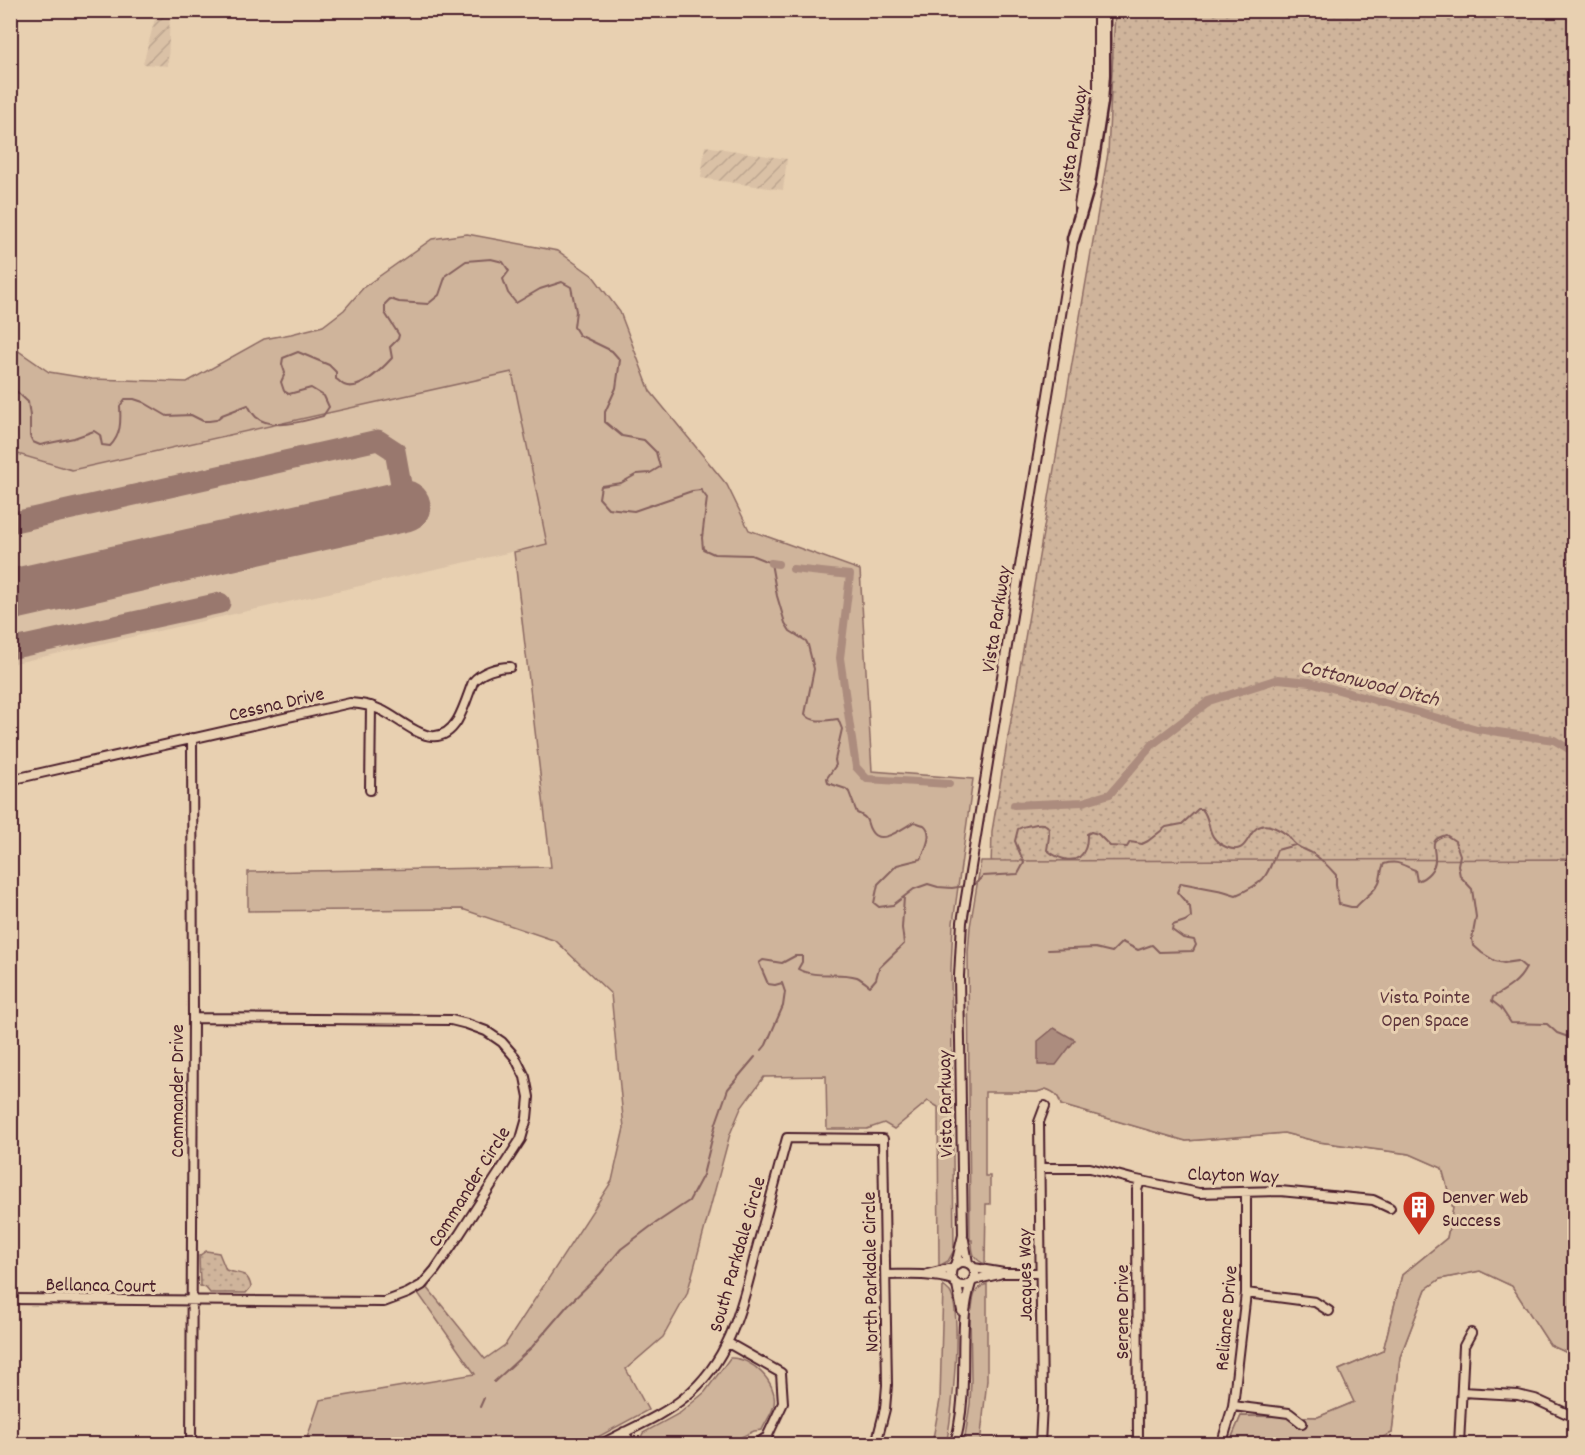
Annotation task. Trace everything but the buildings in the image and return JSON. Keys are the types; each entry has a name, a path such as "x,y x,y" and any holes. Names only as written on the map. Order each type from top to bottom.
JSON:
{"main road":[{"path":"1073,240 1089,185 1102,102 1104,10"}],"street":[{"name":"Vista Parkway","path":"971,1266 963,1235 959,976 962,922 1096,108 1098,10"},
{"name":"Cessna Drive","path":"10,780 350,703 382,710 423,735 433,737 452,728 458,720 476,678 495,669 510,667"},
{"path":"370,790 371,706"},
{"name":"Commander Drive","path":"191,1444 192,738"},
{"name":"Commander Circle","path":"191,1301 384,1302 422,1285 459,1235 521,1139 530,1097 525,1077 515,1057 501,1042 486,1031 451,1020 193,1018"},
{"name":"Jacques Way","path":"1040,1444 1042,1404 1039,1122 1044,1106"},
{"name":"South Parkdale Circle","path":"602,1444 669,1408 686,1396 714,1364 728,1343 742,1306 787,1138 842,1139"},
{"name":"North Parkdale Circle","path":"842,1139 883,1139 887,1385 885,1409 876,1444"},
{"name":"Clayton Way","path":"1040,1168 1090,1168 1199,1193 1280,1191 1373,1200 1390,1208"},
{"name":"Serene Drive","path":"1138,1444 1137,1190 1140,1180"},
{"name":"Reliance Drive","path":"1219,1444 1223,1439 1233,1406 1246,1293 1246,1192"},
{"name":"Vista Parkway","path":"953,1267 963,1235"},
{"path":"921,1275 953,1267 961,1262 1004,1273 1040,1273"},
{"path":"956,1444 963,1383 964,1318 975,1273 971,1266"},
{"path":"953,1267 951,1272 964,1318"},
{"path":"886,1275 946,1278 964,1286 972,1281 1004,1273"},
{"path":"1246,1293 1315,1302 1329,1311"},
{"name":"Bellanca Court","path":"10,1299 191,1301"},
{"path":"1459,1444 1464,1346 1471,1333"},
{"path":"728,1343 781,1373 783,1403 767,1437 757,1444"},
{"path":"1462,1392 1518,1395 1535,1399 1575,1417"},
{"path":"1233,1406 1289,1413 1302,1423"},
{"path":"624,1432 631,1444"}],"shaded area":[{"path":"157,11 170,11 168,66 143,64"},
{"path":"705,146 787,159 783,190 701,178"},
{"path":"512,371 547,544 11,664 10,452 72,470"},
{"path":"1054,1028 1075,1040 1056,1065 1038,1065 1038,1041"}],"green space":[{"path":"1115,11 1574,11 1574,1356 1550,1345 1512,1286 1480,1271 1440,1279 1426,1289 1400,1357 1392,1433 1367,1444 1229,1444 1241,1416 1318,1417 1354,1402 1339,1370 1383,1351 1402,1275 1447,1238 1453,1208 1442,1168 1410,1154 1319,1142 1284,1133 1186,1141 1061,1105 1056,1095 1046,1089 1037,1092 985,1091 992,831 1108,153"},
{"path":"467,234 558,251 593,276 620,312 650,391 727,485 749,530 860,570 872,771 973,779 953,923 951,969 954,1250 948,1261 939,1266 938,1107 928,1101 894,1129 884,1123 867,1129 827,1129 826,1076 764,1077 741,1108 730,1134 687,1294 663,1337 626,1369 648,1410 585,1444 305,1444 320,1400 475,1374 418,1293 427,1287 485,1359 505,1345 612,1181 624,1128 611,994 556,941 462,909 248,911 248,872 551,867 514,552 547,544 512,372 72,470 11,452 11,346 49,372 92,379 187,382 264,339 323,326 344,310 364,287 432,239"},
{"name":"Vista Pointe Open Space","path":"1574,859 1574,1356 1550,1345 1512,1286 1480,1271 1440,1279 1426,1289 1400,1357 1392,1433 1367,1444 1229,1444 1241,1416 1318,1417 1354,1402 1339,1370 1383,1351 1402,1275 1447,1238 1453,1208 1442,1168 1410,1154 1319,1142 1284,1133 1186,1141 1061,1105 1056,1095 1046,1089 1037,1092 985,1092 985,1176 990,1176 990,1204 986,1204 985,1264 976,1258 972,1240 970,1240 968,953 981,861"},
{"path":"206,1251 219,1253 226,1270 248,1278 251,1287 246,1293 210,1293 206,1288 200,1286 199,1256"},
{"path":"987,1284 987,1380 980,1444 964,1444 970,1404 970,1310 977,1291"},
{"path":"943,1286 950,1292 954,1303 955,1367 946,1444 932,1444 940,1400"},
{"path":"730,1358 754,1366 772,1387 773,1407 762,1430 741,1437 738,1444 640,1444 643,1433 680,1413 705,1392"}],"waterway":[{"path":"10,373 13,377 14,389 28,402 30,436 33,442 40,445 94,431 100,435 102,445 110,446 118,433 120,406 125,399 143,402 167,416 191,415 203,421 216,420 222,415 248,405 255,416 263,421 279,424 298,422 323,416 329,407 324,396 311,388 289,394 284,391 281,382 285,373 283,358 298,352 329,365 336,372 336,379 343,385 350,386 363,382 392,358 390,347 399,335 385,313 385,304 390,299 399,302 428,304 439,295 446,275 466,261 491,259 503,262 509,271 503,279 508,293 516,303 540,289 562,282 571,287 576,311 574,327 579,335 612,351 620,360 616,388 605,412 605,422 622,436 644,440 656,452 660,467 650,473 637,474 621,483 601,486 599,498 608,508 634,511 701,490 707,498 702,538 703,549 714,554 751,555 771,563 785,623 790,631 806,641 814,669 805,714 816,720 838,719 842,729 835,760 836,765 827,778 828,783 849,792 857,813 866,819 875,835 886,837 914,822 927,828 928,842 921,859 897,865 878,884 874,903 879,907 893,905 914,889 928,884 952,888 965,886"},
{"name":"Cottonwood Ditch","path":"771,563 778,564"},
{"name":"Cottonwood Ditch","path":"793,569 850,575 840,658 856,767 867,779 949,784"},
{"name":"Cottonwood Ditch","path":"1014,805 1083,802 1110,794 1153,744 1209,701 1278,679 1310,682 1477,729 1554,740 1574,752"},
{"path":"970,885 974,885 983,876 1018,874 1024,863 1015,841 1018,829 1023,827 1044,824 1049,830 1047,850 1062,858 1073,860 1082,855 1086,846 1087,834 1091,832 1098,834 1110,846 1127,847 1130,842 1142,844 1166,827 1182,824 1198,809 1202,809 1215,839 1233,849 1243,846 1252,832 1261,826 1271,826 1281,831 1293,843 1319,858 1336,875 1339,904 1356,907 1376,887 1384,864 1403,865 1415,870 1417,881 1424,878 1435,862 1435,841 1446,835 1455,841 1460,855 1458,865 1460,876 1472,889 1476,917 1473,945 1495,961 1504,963 1518,961 1526,968 1516,981 1493,997 1492,1001 1501,1008 1511,1023 1547,1024 1557,1033 1574,1039"},
{"path":"1048,950 1095,948 1112,952 1122,942 1138,950 1152,945 1159,952 1193,951 1196,945 1194,940 1183,938 1172,930 1173,925 1191,917 1190,907 1177,892 1181,883 1236,895 1263,879 1277,850 1295,845"},
{"path":"762,1050 783,1006 785,992 782,983 768,984 759,963 763,960 782,963 795,956 802,956 798,969 812,974 850,975 870,986 876,979 879,968 904,944 902,928 904,897"},
{"path":"494,1382 532,1347 621,1249 689,1201 703,1175 716,1123 728,1089 755,1057"},
{"path":"480,1407 484,1398"}],"taxiway":[{"path":"10,523 378,440 395,451 405,506"},
{"path":"10,649 220,603"}],"runway":[{"path":"10,595 405,506"}],"place":[{"name":"Denver Web Success","path":"1419,1236"}]}
